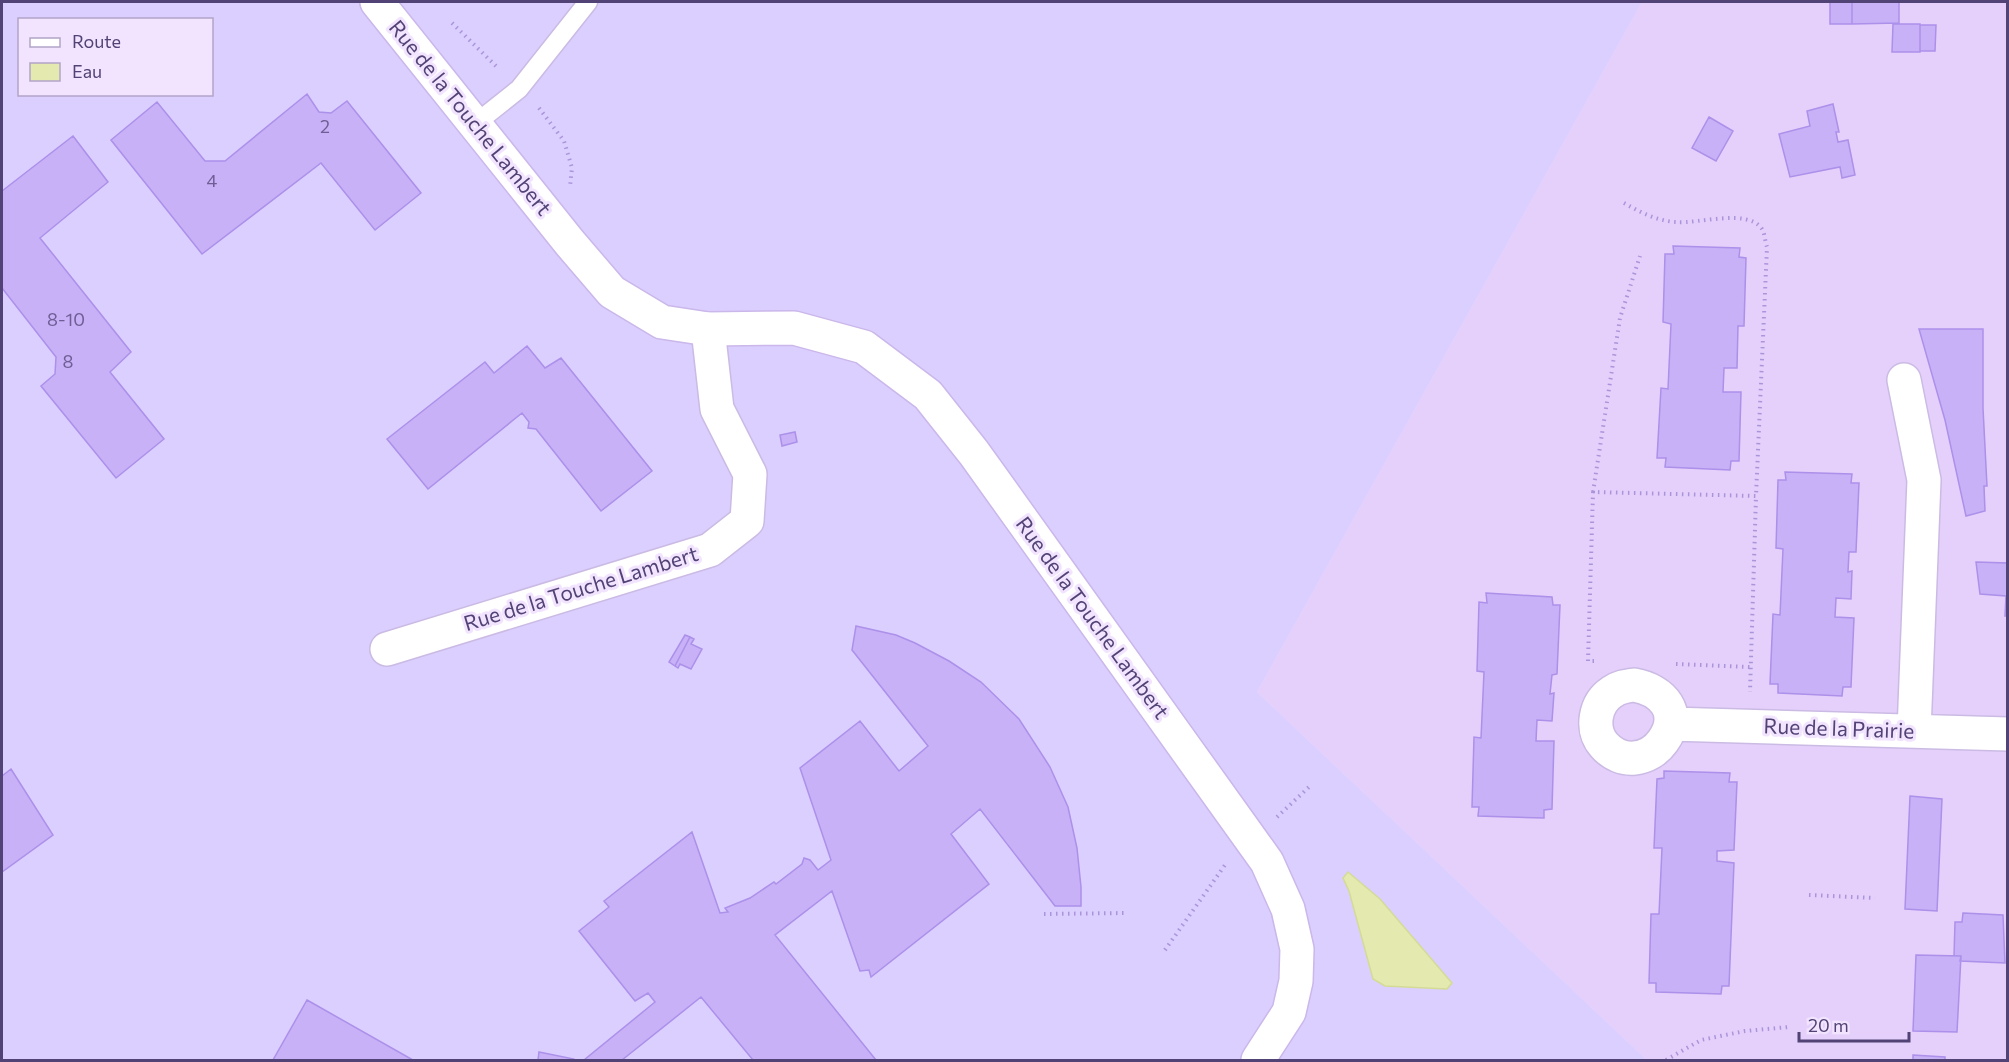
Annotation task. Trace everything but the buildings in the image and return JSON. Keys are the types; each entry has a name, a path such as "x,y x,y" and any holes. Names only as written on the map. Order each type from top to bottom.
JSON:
{"street":[{"name":"Rue de la Touche Lambert","path":"377,2 612,292 662,322 708,329 794,328 864,348 928,395 974,453 1267,862 1288,909 1297,950 1296,981 1288,1012 1258,1060"},
{"name":"Rue de la Touche Lambert","path":"387,649 710,549 747,521 750,474 717,409 708,329"},
{"path":"1904,380 1924,480 1914,731"},
{"name":"Rue de la Prairie","path":"1671,724 2007,734"}],"lane":[{"path":"475,124 519,89 588,2"}],"path":[{"path":"452,23 542,111 564,141 572,168 570,188 564,199 546,213"},
{"path":"1624,203 1645,214 1675,222 1744,218 1755,222 1762,230 1767,247 1748,726"},
{"path":"1599,661 1588,661 1593,492 1620,318 1640,256"},
{"path":"1593,492 1756,496"},
{"path":"1669,664 1751,667"},
{"path":"1165,950 1226,864 1253,842 1309,787"},
{"path":"1809,895 1875,898"},
{"path":"1044,914 1127,913"},
{"path":"1666,1060 1701,1040 1745,1031 1789,1027"}],"shaded area":[{"path":"2,2 1642,2 1257,692 1647,1060 2,1060"},
{"path":"1642,2 2007,2 2007,1060 1647,1060 1257,692"}],"water":[{"path":"1348,872 1380,899 1452,983 1447,989 1385,986 1373,979 1349,891 1343,878"}]}
